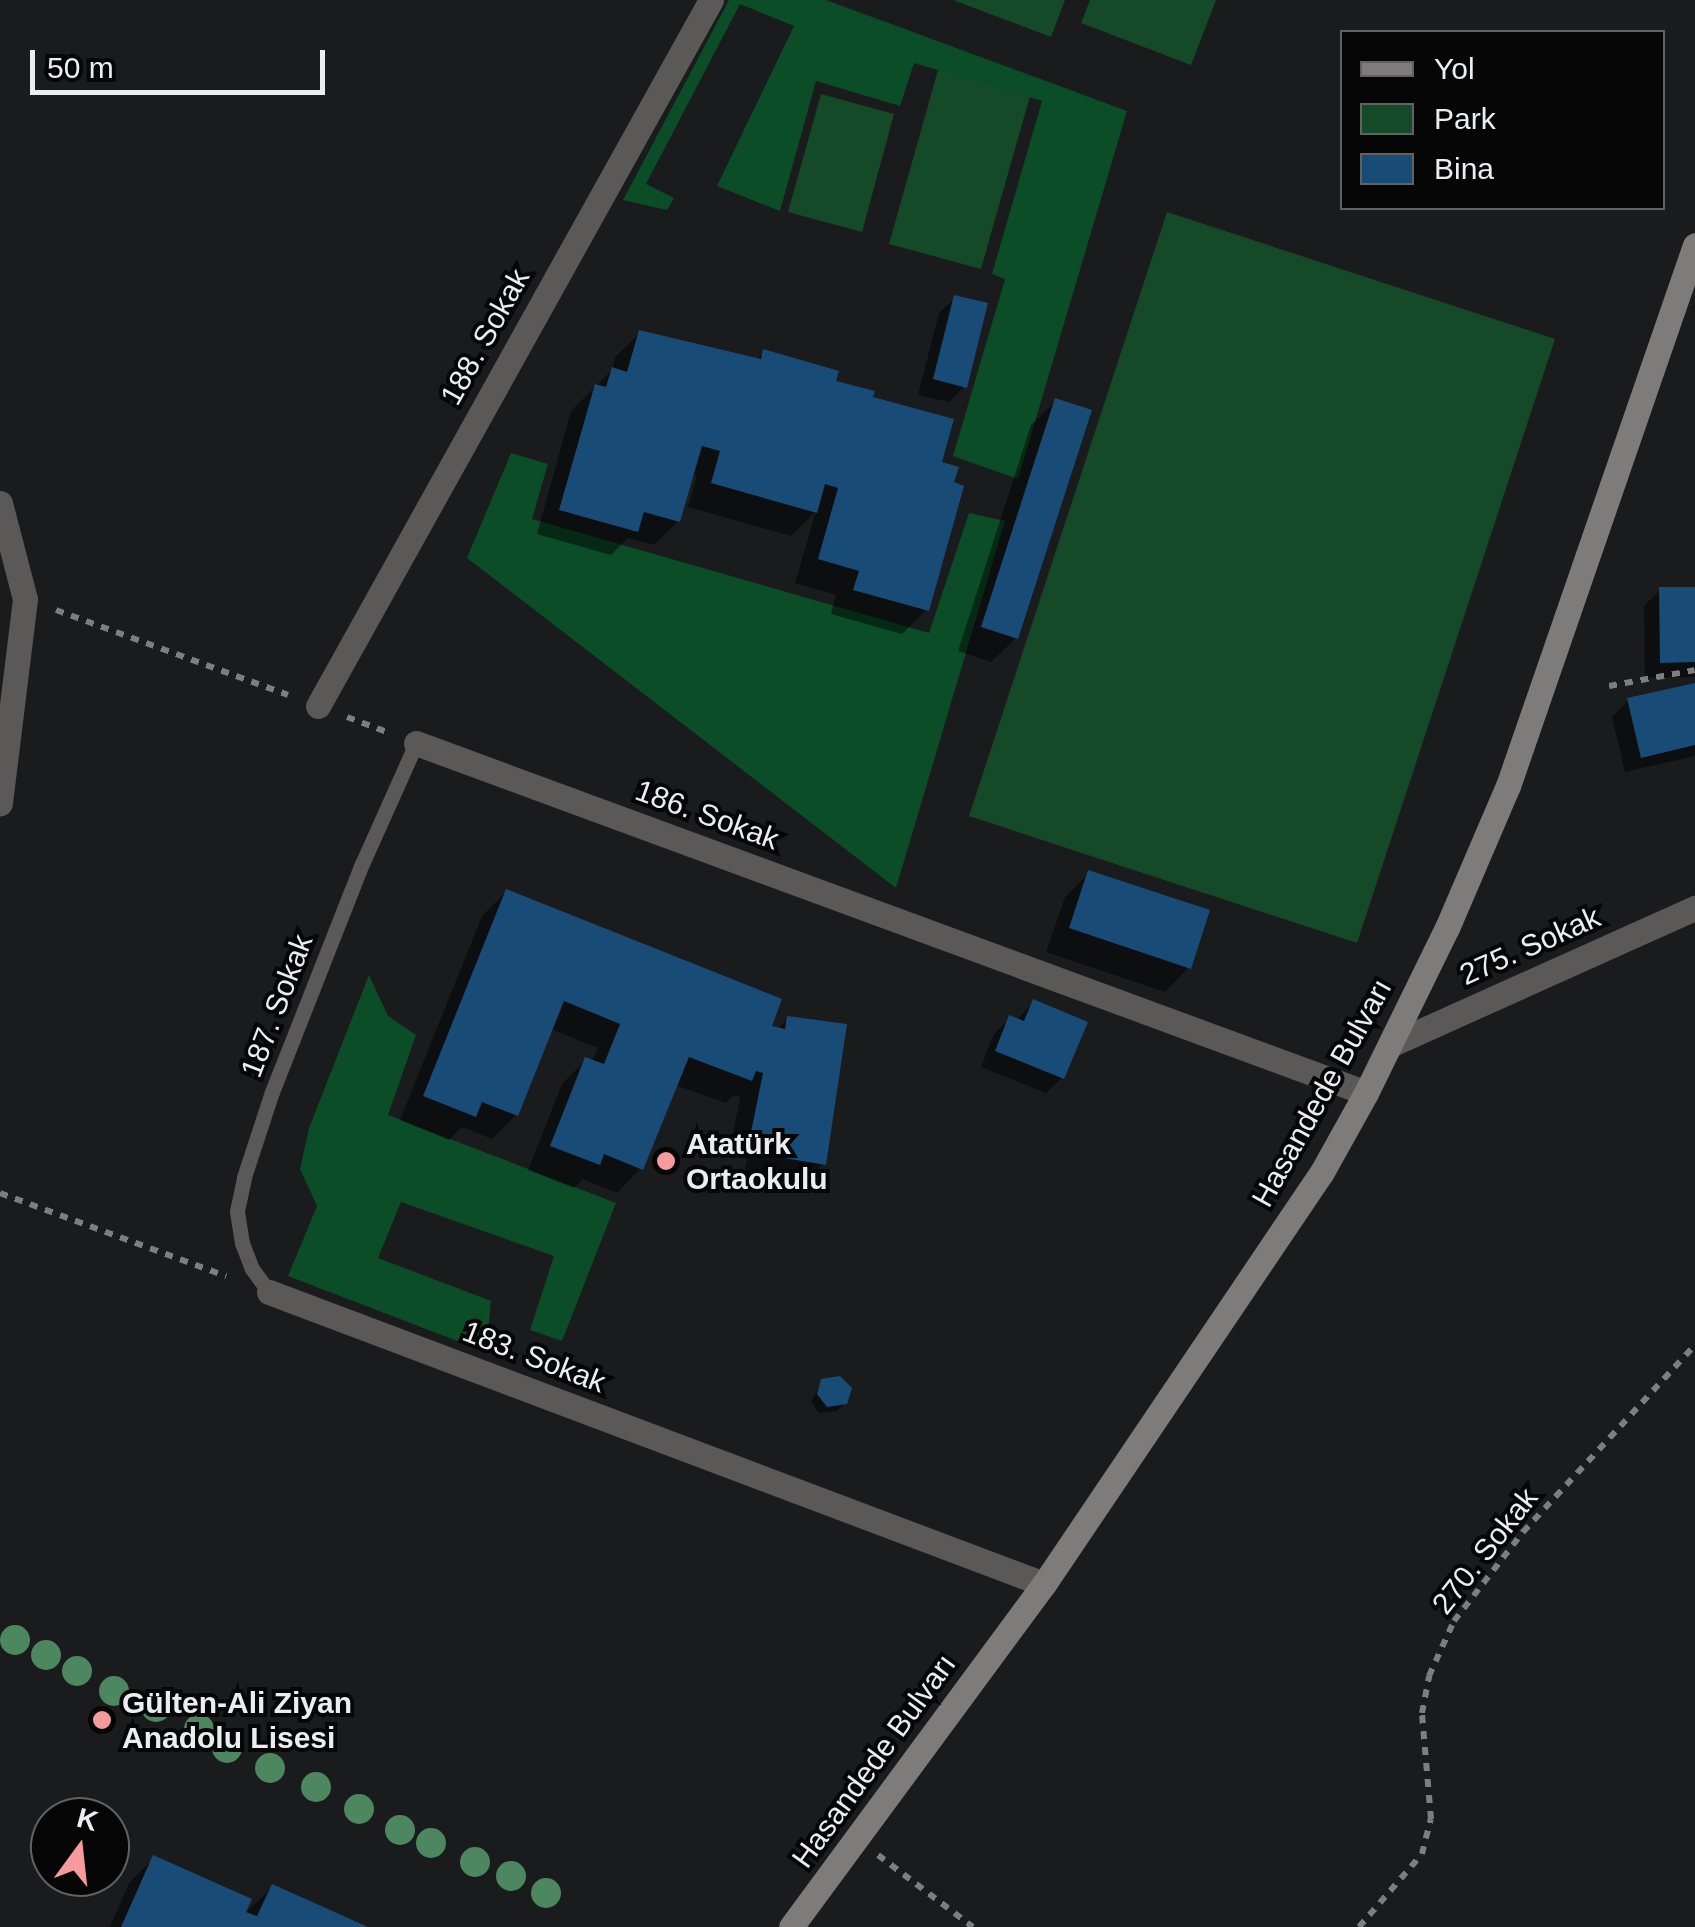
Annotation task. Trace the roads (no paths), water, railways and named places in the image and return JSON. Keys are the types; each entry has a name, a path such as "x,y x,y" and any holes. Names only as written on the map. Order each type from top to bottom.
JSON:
{"street":[{"name":"188. Sokak","path":"318,706 710,0"},
{"name":"Hasandede Bulvarı","path":"791,1927 1044,1584 1322,1172 1366,1093 1392,1044 1508,786 1693,256"},
{"path":"0,503 25,599 0,803"},
{"name":"186. Sokak","path":"416,743 1366,1093"},
{"name":"275. Sokak","path":"1392,1044 1695,908"},
{"name":"183. Sokak","path":"269,1292 1044,1584"}],"lane":[{"name":"187. Sokak","path":"269,1292 252,1269 242,1243 237,1211 244,1178 272,1092 362,864 416,743"}],"place":[{"name":"Atatürk Ortaokulu","path":"666,1161"},
{"name":"Gülten-Ali Ziyan Anadolu Lisesi","path":"102,1720"}]}
